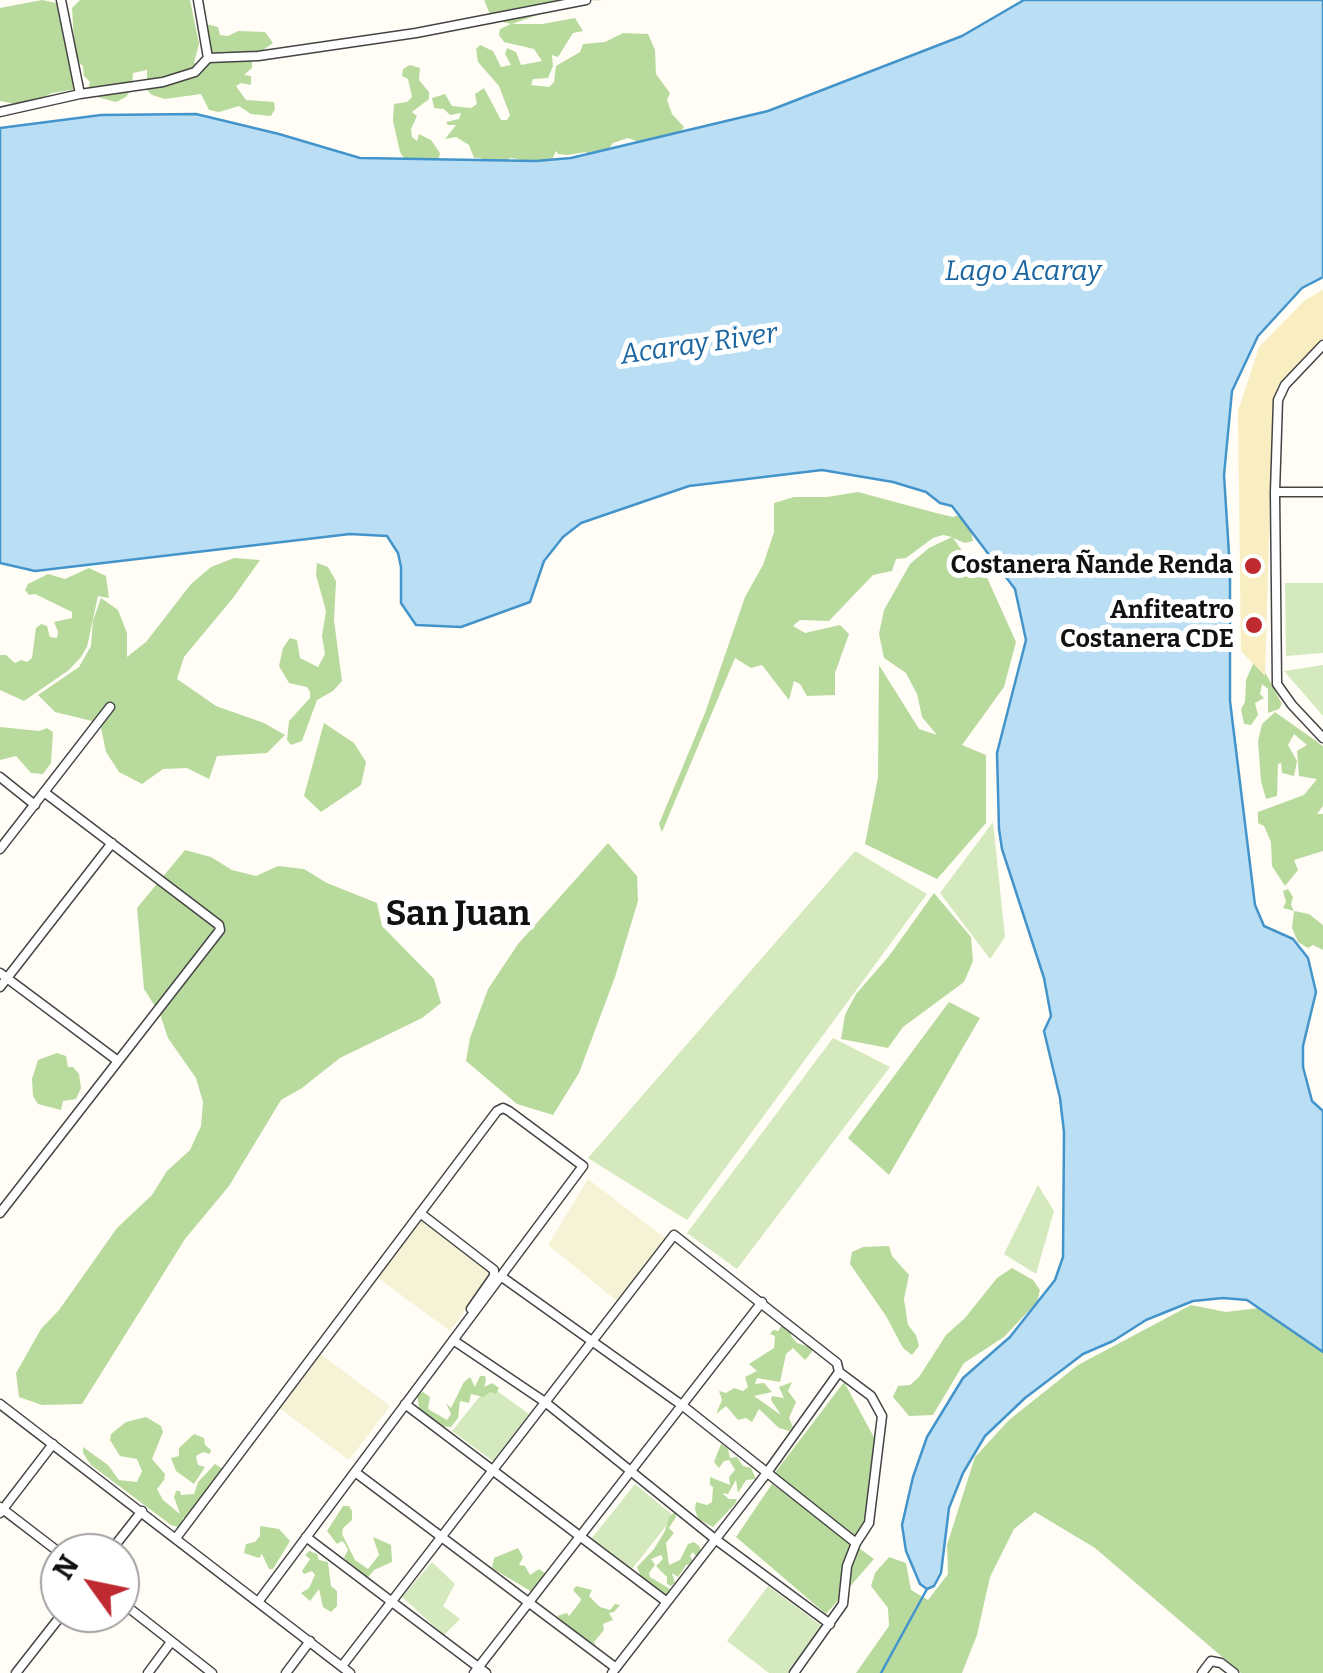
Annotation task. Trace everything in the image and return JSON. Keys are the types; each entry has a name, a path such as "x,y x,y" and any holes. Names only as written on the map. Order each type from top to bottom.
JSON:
{"street":[{"path":"61,0 80,94"},
{"path":"198,0 208,58"},
{"path":"0,112 80,94 163,82 195,72 208,58 258,56 416,34 586,0"},
{"path":"1323,345 1285,385 1278,400 1275,492 1277,684 1323,738"},
{"path":"1275,492 1323,492"},
{"path":"0,849 110,707"},
{"path":"0,778 34,805"},
{"path":"0,1213 220,930 44,792"},
{"path":"0,987 3,976 112,843"},
{"path":"3,976 118,1062"},
{"path":"176,1538 497,1111 503,1108 583,1166 258,1602"},
{"path":"0,1191 11,1199"},
{"path":"420,1213 496,1273 465,1318 465,1325"},
{"path":"342,1666 674,1235 837,1363 839,1372 871,1396 882,1416 869,1523 847,1566 843,1604 794,1673"},
{"path":"502,1277 683,1406 856,1542"},
{"path":"306,1537 480,1671 762,1302"},
{"path":"453,1340 546,1402 716,1539 830,1624"},
{"path":"355,1472 614,1671 766,1474 839,1372"},
{"path":"0,1404 350,1673"},
{"path":"405,1404 667,1602"},
{"path":"40,1538 1,1510 53,1444"},
{"path":"125,1533 142,1511"},
{"path":"140,1616 212,1673"},
{"path":"16,1673 47,1633"},
{"path":"148,1673 171,1642"},
{"path":"286,1673 310,1642"},
{"path":"1202,1673 1211,1661 1221,1662 1234,1673"}],"shaded area":[{"path":"588,1179 665,1238 617,1301 548,1245"},
{"path":"420,1220 492,1274 450,1331 378,1278"},
{"path":"319,1353 390,1406 349,1460 278,1407"}],"green space":[{"path":"42,0 61,4 77,89 52,93 33,102 0,101 0,8"},
{"path":"80,0 190,0 199,44 194,63 214,60 202,30 206,24 218,27 220,35 265,32 273,43 252,58 252,68 244,75 251,76 251,85 236,86 246,100 274,102 271,116 251,114 239,106 219,112 209,110 201,94 165,99 152,95 147,90 147,70 133,73 132,88 126,97 116,102 97,97 88,90 90,82 75,59 72,8"},
{"path":"484,0 606,0 577,1 512,24 575,18 583,31 573,33 558,57 552,55 548,78 533,79 531,85 549,87 554,82 556,66 580,52 583,44 605,42 623,33 648,34 655,50 656,74 670,93 667,100 672,114 684,127 677,136 647,145 628,138 613,143 605,154 588,157 586,152 567,155 556,151 551,162 530,168 510,158 503,164 486,166 481,158 474,158 469,145 456,137 445,139 456,125 446,122 459,119 461,113 450,115 444,109 434,108 432,98 445,94 452,106 471,108 477,104 475,94 484,88 501,120 507,120 510,115 499,86 478,62 476,49 480,45 493,51 501,67 511,65 505,54 507,48 516,52 521,65 542,61 534,49 504,42 500,29 511,24 492,19"},
{"path":"410,65 420,68 419,80 429,92 429,99 412,112 417,116 412,137 417,141 419,134 431,140 439,158 413,162 400,152 393,121 394,104 412,97 408,79 402,76 403,69"},
{"path":"858,492 953,517 962,514 969,522 973,541 965,543 953,538 985,573 1016,642 1004,687 962,745 986,755 986,823 937,879 865,844 878,777 879,665 919,729 937,735 922,717 917,694 906,673 884,658 879,634 884,610 910,564 929,548 952,537 943,535 906,558 896,559 892,571 873,575 829,621 800,620 793,626 805,633 840,625 849,634 835,673 835,695 807,696 794,681 789,700 762,665 751,668 735,658 662,832 659,824 705,713 745,597 763,565 774,532 774,503 794,497"},
{"path":"234,558 260,560 184,657 177,679 216,706 285,735 267,753 217,756 209,779 187,768 163,769 142,784 119,772 106,752 100,723 55,712 38,695 79,667 91,646 93,621 101,598 118,610 127,633 127,657 146,642 191,584 211,567"},
{"path":"317,563 328,567 336,581 334,620 342,681 317,700 302,741 291,745 287,740 289,721 310,698 310,692 307,687 289,683 279,666 290,638 297,640 300,658 318,667 325,654 322,636 326,611 316,575"},
{"path":"89,568 106,576 109,598 98,596 87,647 81,657 24,701 0,690 0,655 15,663 27,662 32,658 36,628 41,624 47,626 50,637 57,638 54,622 72,618 72,612 35,594 29,595 25,590 28,584 48,574 65,579"},
{"path":"1285,583 1323,583 1323,653 1286,656"},
{"path":"1254,662 1265,672 1282,704 1268,713 1268,689 1262,684 1260,694 1264,698 1255,703 1258,715 1251,725 1244,724 1241,709"},
{"path":"1323,665 1323,716 1284,671"},
{"path":"1275,712 1323,746 1323,806 1317,814 1323,814 1323,851 1294,860 1298,870 1285,886 1272,866 1271,842 1264,826 1258,823 1258,812 1304,795 1317,779 1299,776 1297,751 1307,745 1294,734 1288,745 1297,761 1294,776 1282,773 1281,763 1278,764 1277,796 1266,799 1258,741 1262,724"},
{"path":"324,723 354,743 366,762 361,785 321,812 304,796"},
{"path":"0,727 39,731 47,728 53,732 51,763 43,774 31,773 16,756 0,760"},
{"path":"993,822 1005,937 990,959 940,893"},
{"path":"608,843 637,876 638,901 579,1073 553,1115 517,1104 466,1061 470,1038 488,989 518,944"},
{"path":"185,850 256,876 278,866 304,869 377,903 382,926 434,979 441,1003 422,1018 340,1058 281,1100 229,1186 185,1239 82,1404 42,1405 19,1397 16,1373 41,1329 117,1228 152,1195 167,1171 190,1150 201,1126 203,1102 196,1078 168,1038 160,1014 144,989 137,908"},
{"path":"855,851 927,894 687,1220 588,1158"},
{"path":"1288,889 1294,911 1283,908 1283,891"},
{"path":"934,893 971,937 973,961 964,982 903,1027 888,1048 841,1039 845,1015 856,994"},
{"path":"1294,911 1309,914 1323,925 1323,950 1298,942 1292,928"},
{"path":"949,1002 980,1018 889,1175 848,1138"},
{"path":"833,1038 890,1067 737,1269 687,1233"},
{"path":"57,1053 66,1056 68,1067 79,1074 81,1088 76,1099 63,1101 61,1110 38,1104 33,1096 32,1079 38,1060"},
{"path":"1038,1185 1054,1211 1036,1274 1004,1254"},
{"path":"889,1246 892,1256 909,1275 904,1299 908,1325 919,1346 912,1355 903,1348 850,1264 852,1252 863,1247"},
{"path":"1012,1268 1033,1280 1040,1290 1037,1302 1004,1337 964,1363 933,1415 909,1416 893,1397 898,1386 910,1385 919,1377 946,1335 997,1278"},
{"path":"1191,1305 1226,1312 1259,1308 1323,1352 1323,1673 1241,1673 1095,1548 1035,1512 1014,1529 990,1577 977,1635 962,1673 856,1673 889,1626 888,1608 871,1586 875,1573 889,1557 906,1563 911,1590 928,1600 948,1574 947,1545 975,1457 1009,1420 1078,1365"},
{"path":"782,1325 792,1328 791,1336 797,1343 812,1348 812,1352 805,1360 793,1348 786,1354 780,1382 757,1378 755,1384 764,1383 772,1392 754,1396 781,1415 772,1396 784,1398 779,1387 792,1382 788,1391 796,1402 789,1418 793,1427 789,1431 779,1428 759,1409 752,1422 746,1418 738,1420 726,1406 716,1414 722,1400 719,1391 743,1391 748,1387 745,1377 757,1371 749,1364 774,1348 775,1336 770,1334"},
{"path":"480,1376 485,1376 484,1387 492,1383 499,1388 496,1394 471,1394 469,1403 460,1401 458,1418 451,1427 439,1426 420,1414 417,1395 423,1392 430,1397 428,1409 447,1420 451,1414 446,1403 451,1408 464,1382 470,1377 475,1387"},
{"path":"844,1382 876,1441 862,1541 774,1474"},
{"path":"489,1385 529,1414 493,1461 452,1431"},
{"path":"146,1417 161,1426 163,1432 152,1459 165,1474 157,1489 163,1500 180,1514 176,1491 181,1495 194,1494 198,1482 215,1464 223,1469 201,1498 194,1524 189,1526 183,1517 182,1528 171,1525 91,1465 83,1453 83,1447 108,1465 119,1480 137,1482 142,1471 137,1459 120,1456 110,1440 111,1434 126,1422"},
{"path":"194,1434 204,1438 211,1450 210,1454 196,1456 198,1465 205,1467 194,1484 176,1471 171,1458 179,1456 179,1448"},
{"path":"721,1444 728,1449 730,1458 737,1457 743,1466 751,1468 756,1479 746,1480 738,1493 736,1480 728,1494 722,1493 737,1499 713,1527 698,1519 695,1509 696,1502 712,1502 710,1477 730,1485 729,1477 735,1470 729,1460 719,1468 714,1462"},
{"path":"635,1484 674,1516 632,1569 592,1538"},
{"path":"772,1484 874,1559 826,1614 736,1537"},
{"path":"343,1506 352,1511 352,1520 342,1534 355,1560 368,1569 379,1555 373,1537 391,1545 392,1562 374,1570 366,1580 344,1558 348,1550 345,1544 337,1544 327,1531"},
{"path":"675,1512 669,1528 674,1533 666,1543 669,1565 680,1560 688,1544 694,1542 700,1547 700,1555 697,1558 693,1552 690,1556 694,1563 686,1565 678,1577 672,1573 675,1583 671,1586 656,1566 663,1559 661,1555 651,1559 655,1565 650,1577 670,1589 666,1595 642,1579 637,1567 654,1549"},
{"path":"260,1526 279,1529 290,1541 273,1569 269,1569 262,1554 259,1558 244,1553 246,1544 260,1536"},
{"path":"518,1548 523,1557 519,1565 525,1566 530,1575 539,1569 546,1574 532,1592 492,1568 494,1558"},
{"path":"309,1551 328,1562 331,1586 337,1591 337,1606 331,1612 323,1607 319,1589 310,1601 301,1593 309,1588 315,1575 302,1571 310,1559 305,1555"},
{"path":"432,1562 455,1584 443,1606 460,1619 444,1635 402,1597"},
{"path":"576,1586 592,1590 589,1596 600,1607 610,1610 615,1604 620,1605 609,1613 613,1620 603,1624 596,1645 578,1636 557,1616 569,1616 580,1602 573,1590"},
{"path":"768,1586 823,1627 788,1673 769,1673 727,1641"}],"sand":[{"name":"Costanera Ñande Renda","path":"1323,290 1323,339 1278,385 1273,401 1265,676 1241,651 1238,411 1259,347 1305,300"}],"water":[{"name":"Lago Acaray","path":"1024,0 1323,0 1323,277 1302,288 1258,336 1232,391 1224,475 1230,570 1230,701 1255,905 1264,926 1293,939 1308,958 1316,992 1303,1046 1303,1067 1312,1101 1323,1111 1323,1352 1247,1300 1223,1298 1193,1301 1146,1320 1083,1354 1025,1398 985,1436 963,1473 949,1508 941,1573 934,1586 927,1589 920,1584 906,1551 902,1525 927,1437 963,1378 1010,1337 1055,1280 1063,1257 1064,1132 1044,1031 1051,1016 1044,978 999,829 997,753 1026,640 1015,589 952,506 940,503 926,492 893,482 822,470 689,486 581,523 563,537 544,561 530,602 461,627 416,625 401,603 401,567 398,553 387,536 350,534 35,571 0,563 0,128 101,115 196,114 360,158 571,158 768,111 962,36"}],"waterway":[{"path":"881,1673 927,1589"}],"place":[{"name":"Costanera Ñande Renda","path":"1253,566"},
{"name":"Anfiteatro Costanera CDE","path":"1254,625"}],"district":[{"name":"San Juan","path":"458,915"}],"water label":[{"name":"Acaray River","path":"699,345"}]}
